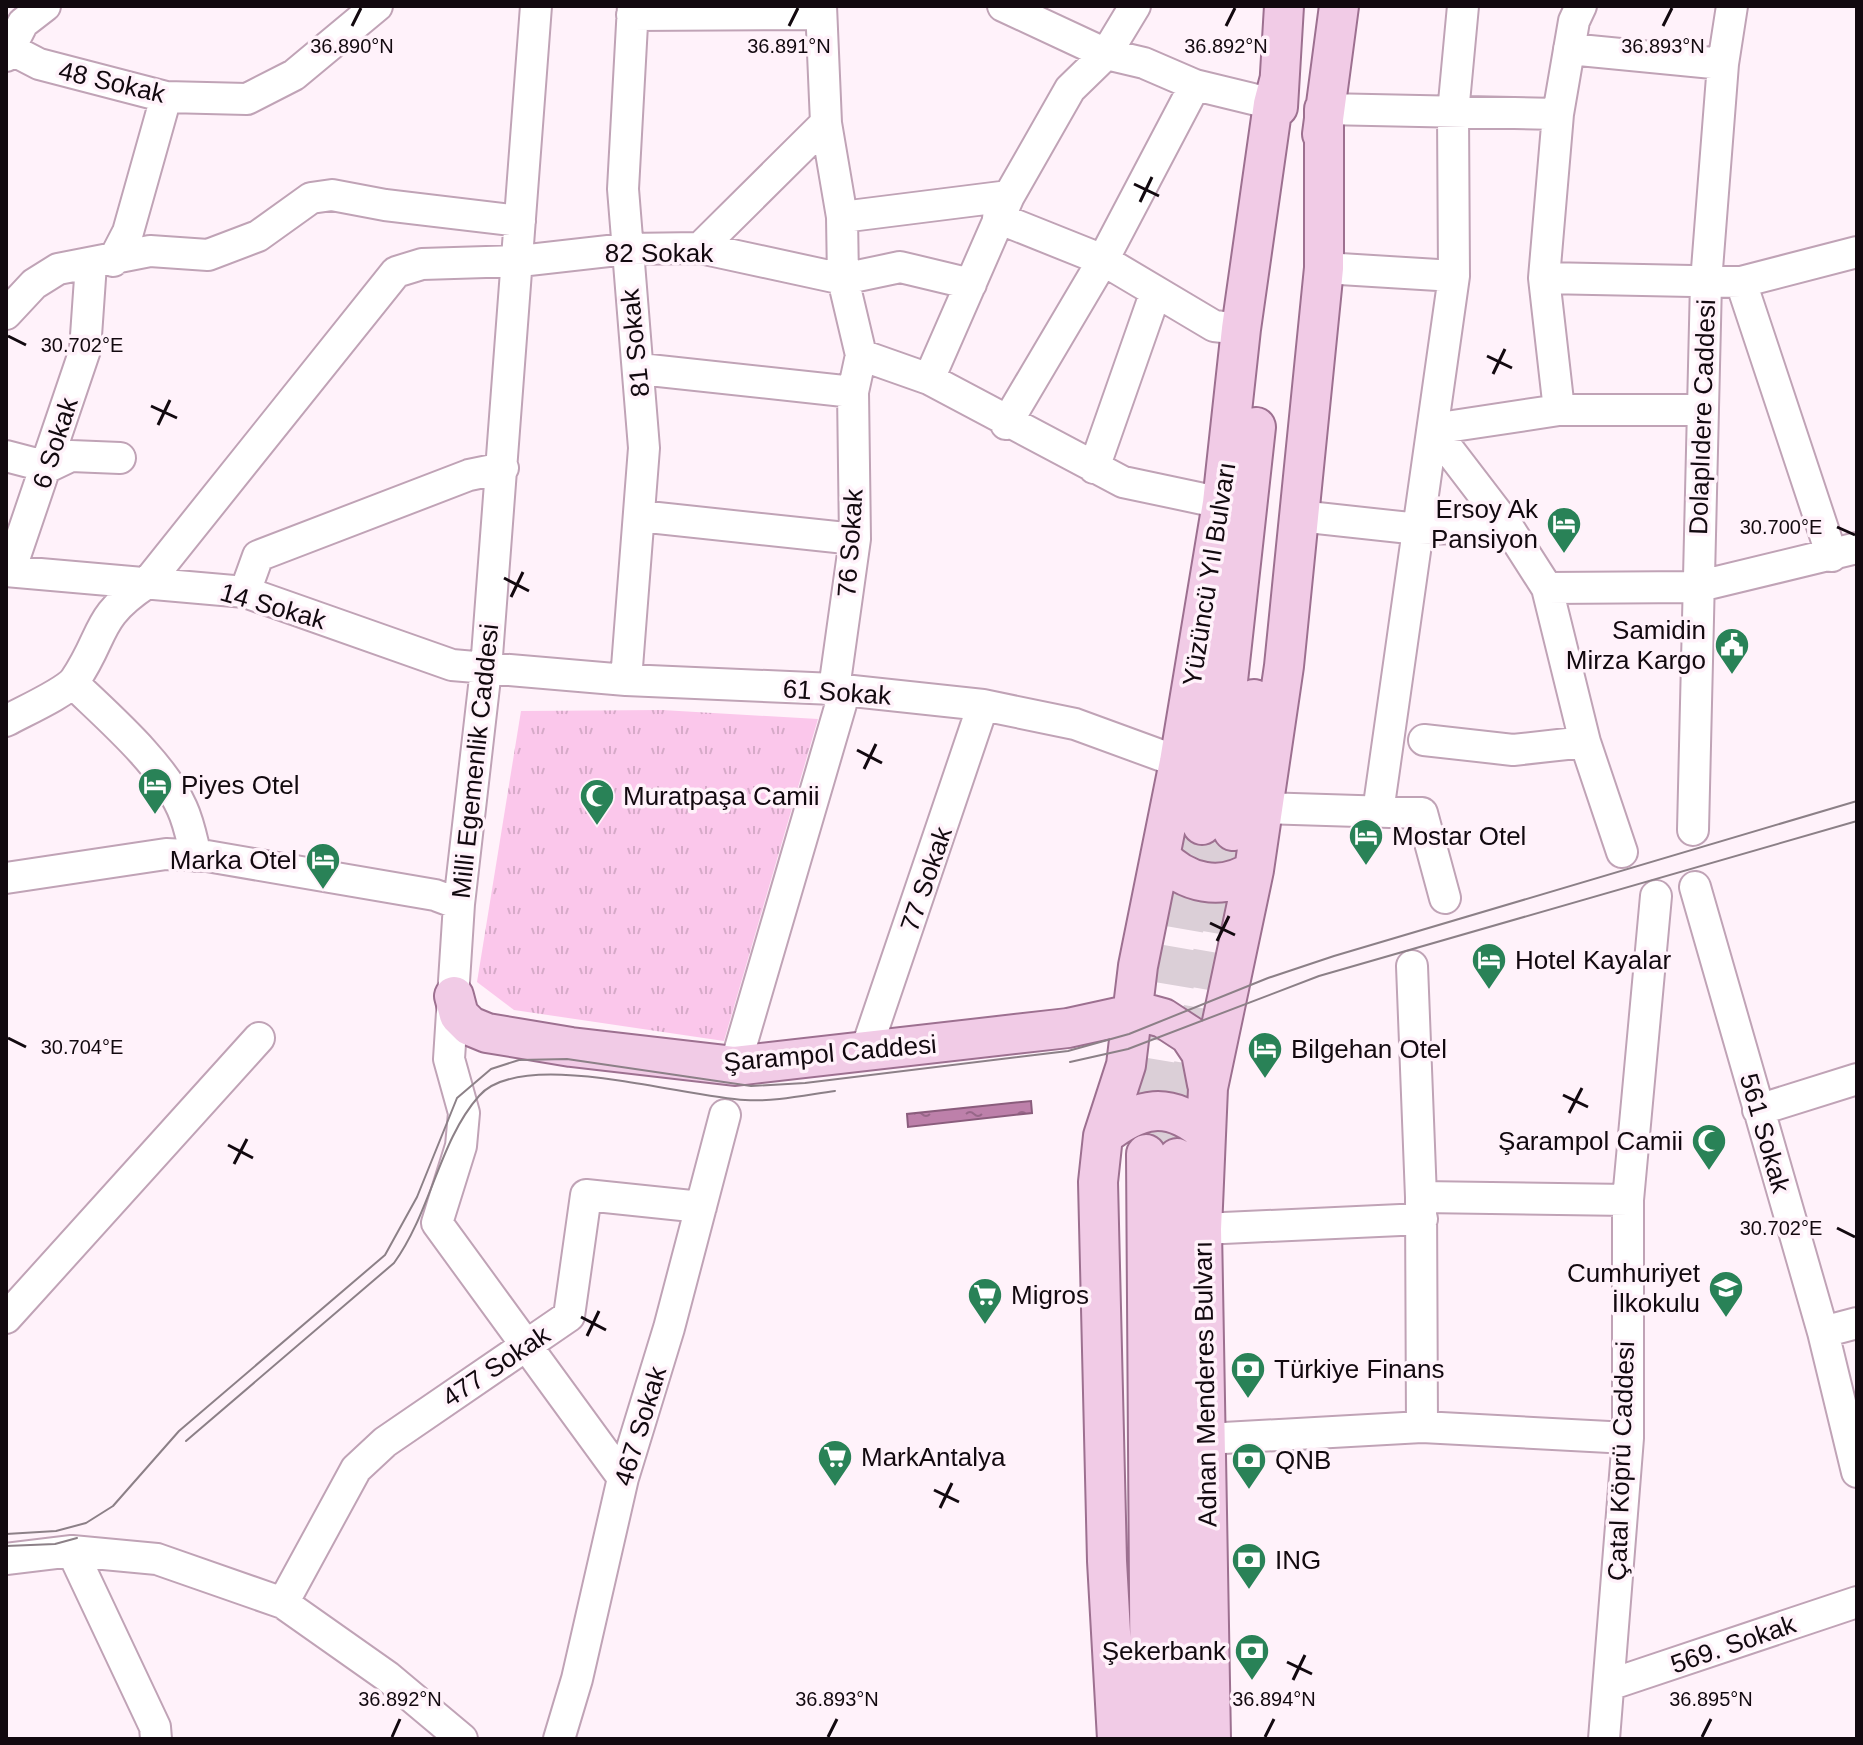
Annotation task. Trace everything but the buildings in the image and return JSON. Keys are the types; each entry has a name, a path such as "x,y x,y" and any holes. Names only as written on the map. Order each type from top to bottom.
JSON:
{"main road":[{"name":"Yüzüncü Yıl Bulvarı","path":"1103,1136 1126,1065 1138,966 1179,762 1222,503 1241,329 1276,92 1284,6"},
{"name":"Yüzüncü Yıl Bulvarı","path":"1276,92 1269,279 1247,532 1225,708 1217,828 1263,644 1324,109 1339,6"},
{"name":"Yüzüncü Yıl Bulvarı","path":"1218,1030 1254,870 1264,808 1299,516 1324,268 1324,109"},
{"path":"1160,856 1170,867 1201,882 1236,880 1254,870"},
{"path":"1068,1028 1112,999 1138,966"},
{"name":"Şarampol Caddesi","path":"454,996 459,1015 487,1033 571,1047 735,1066 1068,1028 1130,1013"},
{"path":"1130,1013 1163,1018 1189,1035 1201,1053 1208,1088"},
{"name":"Adnan Menderes Bulvarı","path":"1211,1739 1202,1229 1208,1088 1218,1030"},
{"path":"1117,1739 1107,1561 1099,1230 1098,1182 1103,1136 1125,1118 1159,1111 1184,1117 1206,1133"},
{"name":"Adnan Menderes Bulvarı","path":"1150,1739 1161,1156 1180,1739"}],"street":[{"path":"9,53 23,23 45,6"},
{"name":"48 Sokak","path":"9,53 39,64 166,97 247,99 294,75 377,6"},
{"name":"Milli Egemenlik Caddesi","path":"526,1345 437,1223 461,1146 464,1113 449,1059 459,904 486,669 520,261 520,221 536,6"},
{"path":"1003,6 1106,54 1144,63 1195,85 1246,94 1276,92"},
{"path":"1378,812 1454,276 1453,113 1463,6"},
{"path":"1559,410 1544,278 1558,114 1569,49 1581,6"},
{"name":"Dolaplıdere Caddesi","path":"1693,830 1696,587 1706,282 1723,64 1732,6"},
{"path":"632,10 821,10"},
{"name":"81 Sokak","path":"626,680 644,448 623,189 632,10"},
{"name":"76 Sokak","path":"735,1066 841,704 834,689 855,539 853,392 861,355 843,279 842,217 826,123 821,10"},
{"path":"929,379 1004,207 1070,89 1106,54 1123,10"},
{"path":"1569,49 1723,64"},
{"path":"1006,424 1103,260 1195,85"},
{"path":"102,262 128,232 166,97"},
{"path":"1324,109 1558,114"},
{"path":"700,248 826,123"},
{"path":"6,314 34,284 58,269 150,251 208,255 258,236 311,198 332,195 385,205 520,221"},
{"path":"842,217 1004,207 1103,260 1155,294 1214,326 1241,329"},
{"name":"82 Sokak","path":"73,683 106,617 119,602 147,583 396,272 422,264 520,261 626,249 700,248 843,279"},
{"path":"1544,278 1741,282 1857,252"},
{"name":"6 Sokak","path":"8,571 48,467 85,350 102,262"},
{"path":"843,279 900,267 971,284"},
{"path":"1324,268 1454,276"},
{"path":"1547,588 1696,587 1849,557 1741,282"},
{"path":"1094,468 1155,294"},
{"path":"861,355 929,379 1006,424 1123,482 1222,503"},
{"path":"640,369 853,392"},
{"path":"1433,429 1559,410 1702,410"},
{"path":"1433,429 1508,527 1547,588 1585,742 1622,852"},
{"path":"6,456 48,467 71,456 120,458"},
{"path":"245,592 258,556 469,475 503,468"},
{"path":"639,516 855,539"},
{"path":"1299,516 1419,529 1508,527"},
{"name":"14 Sokak","path":"8,571 245,592 452,665 486,669"},
{"name":"61 Sokak","path":"486,669 626,680 834,689 983,705 1075,724 1179,762"},
{"path":"12,711 73,683 117,725 161,777 182,808 196,856"},
{"name":"77 Sokak","path":"865,1053 983,705"},
{"path":"1424,740 1513,750 1585,742"},
{"path":"1264,808 1422,813 1445,898"},
{"path":"6,878 166,854 196,856 435,895 459,904"},
{"name":"561 Sokak","path":"1695,887 1823,1332 1857,1472"},
{"name":"Çatal Köprü Caddesi","path":"1604,1739 1628,1438 1628,1200 1656,896"},
{"path":"1412,966 1422,1208 1422,1427"},
{"path":"6,1318 259,1038"},
{"path":"1758,1110 1857,1079"},
{"name":"467 Sokak","path":"559,1739 577,1679 623,1478 669,1328 725,1115"},
{"name":"477 Sokak","path":"283,1603 356,1469 385,1442 569,1316 586,1195 701,1207"},
{"path":"1202,1229 1422,1208 1628,1200"},
{"path":"1823,1332 1857,1323"},
{"path":"526,1345 623,1478"},
{"path":"1206,1439 1422,1427 1628,1438"},
{"path":"72,1551 155,1727 156,1739"},
{"path":"6,1559 72,1551 157,1559 283,1603 388,1677 454,1737"},
{"name":"569. Sokak","path":"1609,1685 1857,1602"}],"green space":[{"path":"662,710 818,719 724,1041 514,1010 477,982 521,711"}],"water":[{"path":"1031,1101 1032,1113 908,1127 907,1114"}],"tunnel":[{"path":"1146,1154 1202,825"},
{"path":"1177,1158 1233,831"}],"tram line":[{"path":"6,1534 56,1531 86,1523 113,1506 179,1431 385,1255 417,1197 457,1098 491,1069 519,1060 567,1059 751,1086 805,1083 1068,1051 1129,1034 1268,978 1334,956 1857,801"},
{"path":"1070,1062 1128,1049 1319,976 1857,821"},
{"path":"186,1441 394,1263 407,1243 465,1114 479,1096 500,1082 530,1076 565,1075 745,1100 790,1098 835,1091"},
{"path":"6,1546 55,1544 77,1538"}],"place":[{"name":"Ersoy Ak Pansiyon","path":"1564,555"},
{"name":"Samidin Mirza Kargo","path":"1732,676"},
{"name":"Piyes Otel","path":"155,816"},
{"name":"Muratpaşa Camii","path":"597,827"},
{"name":"Mostar Otel","path":"1366,867"},
{"name":"Marka Otel","path":"323,891"},
{"name":"Hotel Kayalar","path":"1489,991"},
{"name":"Bilgehan Otel","path":"1265,1080"},
{"name":"Şarampol Camii","path":"1709,1172"},
{"name":"Cumhuriyet İlkokulu","path":"1726,1319"},
{"name":"Migros","path":"985,1326"},
{"name":"Türkiye Finans","path":"1248,1400"},
{"name":"MarkAntalya","path":"835,1488"},
{"name":"QNB","path":"1249,1491"},
{"name":"ING","path":"1249,1591"},
{"name":"Şekerbank","path":"1252,1682"}]}
